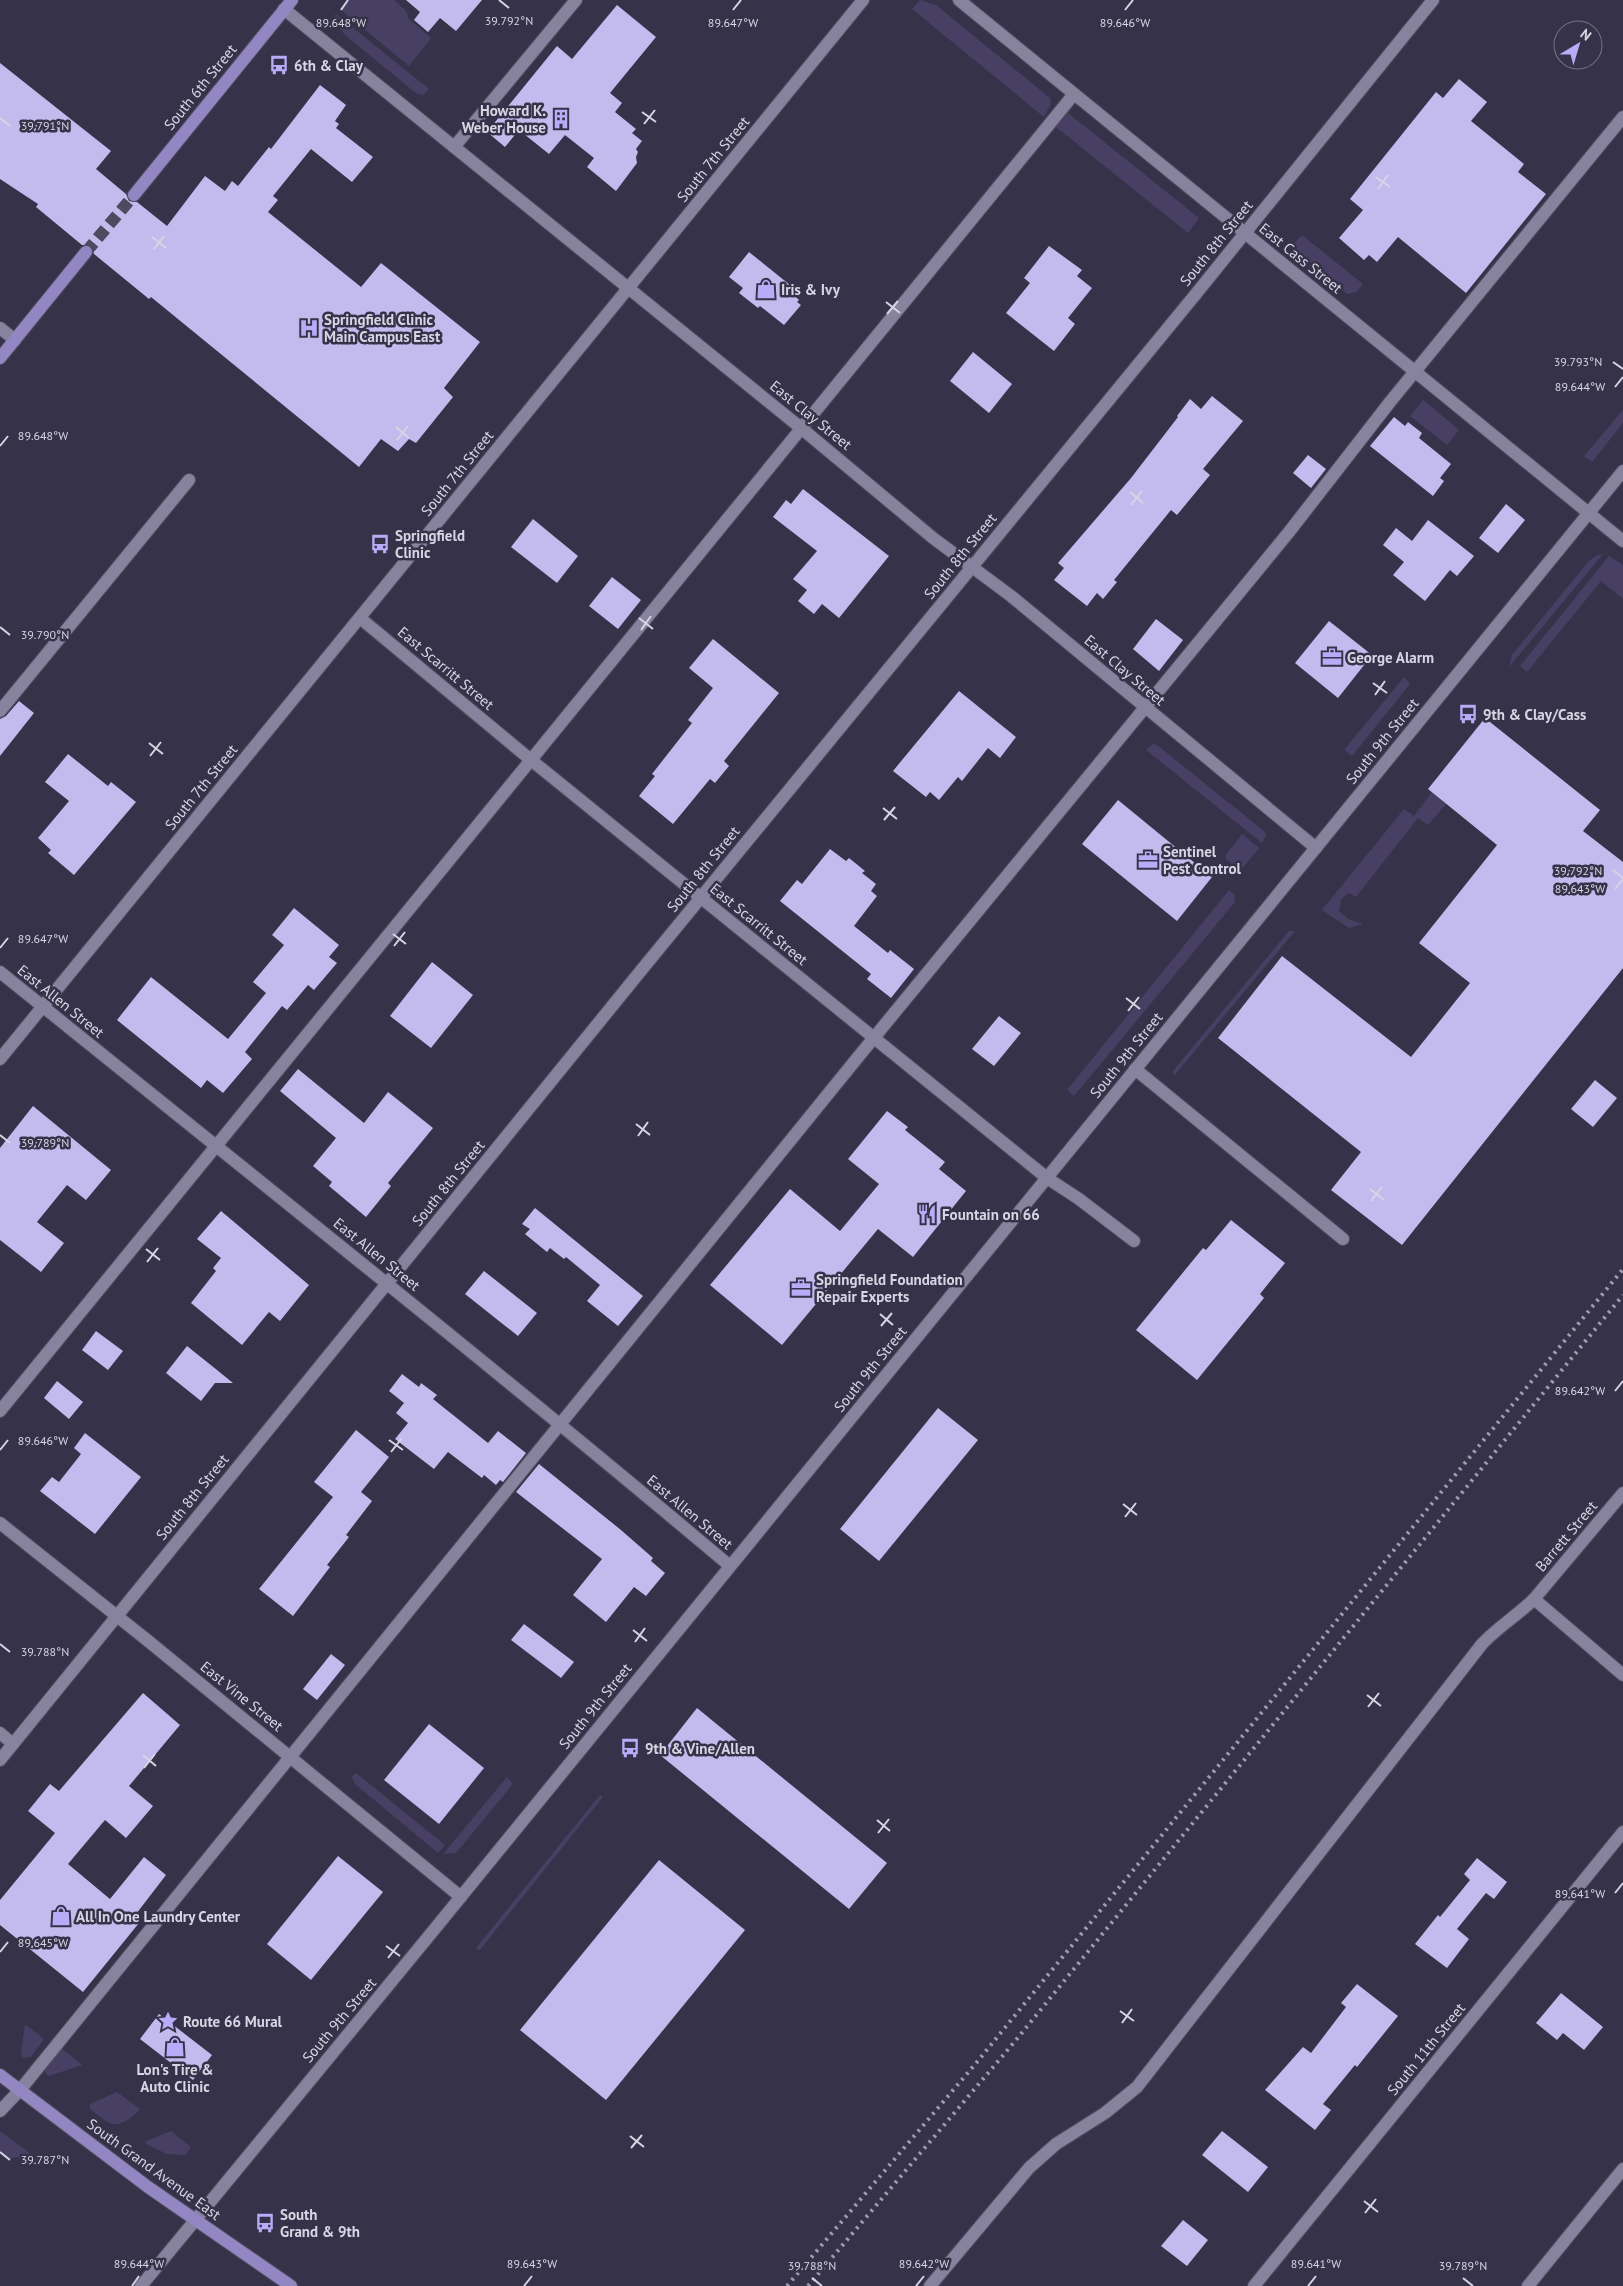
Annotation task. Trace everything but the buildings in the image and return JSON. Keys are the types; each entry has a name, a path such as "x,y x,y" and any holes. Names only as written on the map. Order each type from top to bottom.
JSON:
{"main road":[{"name":"South 6th Street","path":"134,195 288,5"},
{"path":"0,358 86,252"},
{"name":"South Grand Avenue East","path":"0,2075 103,2154 291,2286"}],"street":[{"path":"454,147 576,0"},
{"name":"South 7th Street","path":"0,1059 863,0"},
{"name":"East Cass Street","path":"959,0 1623,541"},
{"name":"South 8th Street","path":"0,1760 1433,0"},
{"name":"East Clay Street","path":"288,5 454,147 801,428 933,538 1011,596 1316,848"},
{"path":"0,1411 1074,94"},
{"path":"0,2111 20,2090 559,1424 1145,708 1416,371 1623,118"},
{"path":"0,328 15,340"},
{"name":"South 9th Street","path":"141,2286 461,1897 1623,471"},
{"path":"0,711 189,480"},
{"name":"East Scarritt Street","path":"360,618 531,760 1047,1178 1079,1198 1134,1241"},
{"name":"East Allen Street","path":"0,972 215,1147 388,1283 730,1566"},
{"path":"1135,1069 1343,1239"},
{"name":"Barrett Street","path":"930,2286 1029,2168 1056,2144 1105,2113 1137,2087 1482,1644 1500,1625 1523,1610 1534,1599 1623,1494"},
{"name":"East Vine Street","path":"0,1523 290,1756 461,1897"},
{"path":"1534,1599 1623,1675"},
{"path":"0,1733 13,1744"},
{"name":"South 11th Street","path":"1254,2286 1623,1832"},
{"path":"1528,2286 1623,2169"}],"shaded area":[{"path":"347,0 394,0 406,11 409,19 431,38 409,66 340,9"},
{"path":"920,0 936,5 1050,98 1051,104 1044,117 912,9"},
{"path":"336,14 429,89 423,95 417,94 344,34 333,18"},
{"path":"1068,113 1199,218 1188,233 1056,127"},
{"path":"1302,235 1363,284 1357,292 1347,294 1291,247"},
{"path":"1423,400 1459,430 1447,445 1410,416"},
{"path":"1623,410 1623,423 1592,462 1584,456"},
{"path":"1603,554 1509,667 1512,655 1588,562 1597,555"},
{"path":"1609,556 1623,565 1623,599 1601,581 1527,672 1520,666"},
{"path":"1404,677 1410,684 1352,756 1344,750"},
{"path":"1153,744 1157,745 1264,831 1266,835 1262,843 1146,750"},
{"path":"1432,792 1446,804 1428,825 1418,818 1356,897 1349,893 1341,899 1339,911 1348,919 1363,924 1349,928 1322,910 1404,809 1414,816"},
{"path":"1242,834 1259,848 1240,871 1225,856"},
{"path":"1229,890 1234,894 1235,902 1074,1096 1067,1090"},
{"path":"1289,931 1295,931 1174,1076 1173,1071"},
{"path":"356,1773 445,1845 438,1853 355,1784 352,1777"},
{"path":"507,1777 513,1784 456,1853 443,1854"},
{"path":"600,1795 603,1797 479,1951 476,1948"},
{"path":"25,2024 44,2039 31,2057 23,2058 21,2054"},
{"path":"61,2048 82,2065 49,2076 45,2072 46,2067"},
{"path":"117,2092 140,2109 122,2123 114,2124 90,2109 90,2104"},
{"path":"0,2131 44,2164 38,2167 17,2157 7,2159 0,2153"},
{"path":"171,2131 191,2147 185,2155 167,2154 146,2144 146,2141"}],"tunnel":[{"path":"86,252 134,195"}],"railway":[{"path":"787,2286 977,2062 1623,1269"},
{"path":"808,2286 1016,2040 1623,1295"}],"place":[{"name":"6th & Clay","path":"279,65"},
{"name":"Howard K. Weber House","path":"561,119"},
{"name":"Iris & Ivy","path":"766,289"},
{"name":"Springfield Clinic Main Campus East","path":"309,328"},
{"name":"Springfield Clinic","path":"380,544"},
{"name":"George Alarm","path":"1332,657"},
{"name":"9th & Clay/Cass","path":"1468,714"},
{"name":"Sentinel Pest Control","path":"1148,860"},
{"name":"Fountain on 66","path":"927,1214"},
{"name":"Springfield Foundation Repair Experts","path":"801,1288"},
{"name":"9th & Vine/Allen","path":"630,1748"},
{"name":"All In One Laundry Center","path":"61,1916"},
{"name":"Route 66 Mural","path":"168,2021"},
{"name":"Lon's Tire & Auto Clinic","path":"175,2047"},
{"name":"South Grand & 9th","path":"265,2223"}]}
